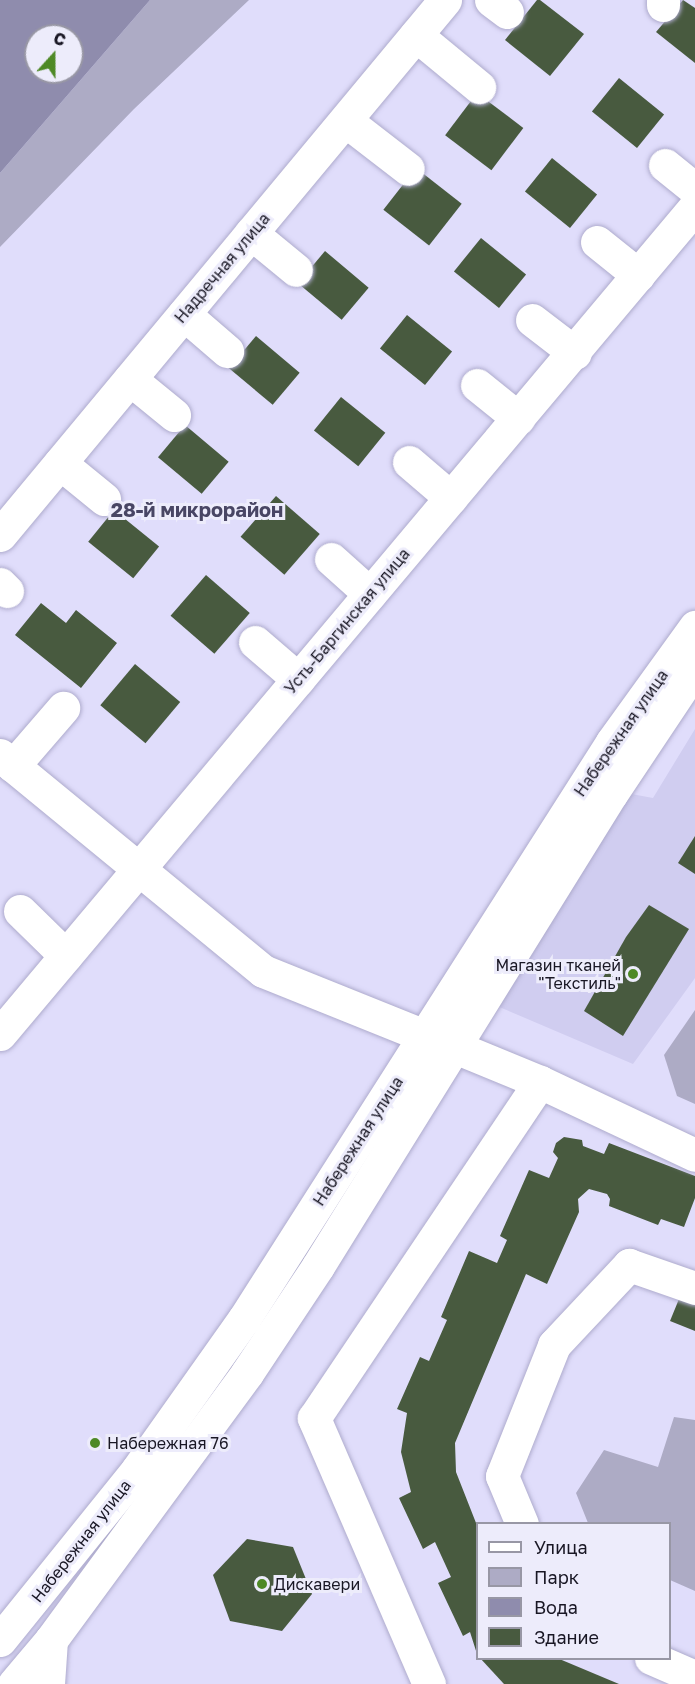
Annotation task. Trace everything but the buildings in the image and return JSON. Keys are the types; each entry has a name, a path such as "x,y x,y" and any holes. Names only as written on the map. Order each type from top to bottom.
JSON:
{"street":[{"name":"Надречная улица","path":"0,535 445,0"},
{"path":"416,35 479,87"},
{"path":"346,121 408,169"},
{"path":"665,165 695,189"},
{"name":"Усть-Баргинская улица","path":"0,1034 695,207"},
{"path":"251,233 296,270"},
{"path":"597,242 638,274"},
{"path":"184,314 227,351"},
{"path":"532,320 575,352"},
{"path":"130,379 174,415"},
{"path":"477,385 518,418"},
{"path":"409,462 451,498"},
{"path":"60,463 104,499"},
{"path":"331,559 370,594"},
{"name":"Набережная улица","path":"14,1684 51,1641 247,1373 612,742 695,627"},
{"path":"255,642 298,679"},
{"name":"Набережная улица","path":"0,1640 137,1470 440,1042 511,952 695,668"},
{"path":"63,708 7,761 263,971 540,1082 695,1155"},
{"path":"20,911 66,956"},
{"path":"429,1684 314,1418 540,1082"},
{"path":"521,1522 502,1476 554,1345 629,1265 695,1288"},
{"path":"48,1684 51,1641"},
{"path":"653,1660 695,1677"}],"shaded area":[{"path":"695,729 695,978 633,1064 497,1006 626,793 653,798"}],"green space":[{"path":"150,0 249,0 134,109 0,247 0,173 77,84 84,84 84,76"},
{"path":"695,1010 695,1104 677,1096 664,1055"},
{"path":"674,1417 695,1420 695,1591 671,1580 671,1522 588,1522 576,1493 604,1450 658,1467"}],"water":[{"path":"0,0 150,0 84,76 84,24 24,24 24,84 77,84 0,173"}],"place":[{"name":"Магазин тканей \"Текстиль\"","path":"633,974"},
{"name":"Набережная 76","path":"95,1443"},
{"name":"Дискавери","path":"262,1584"}],"district":[{"name":"28-й микрорайон","path":"197,509"}]}
